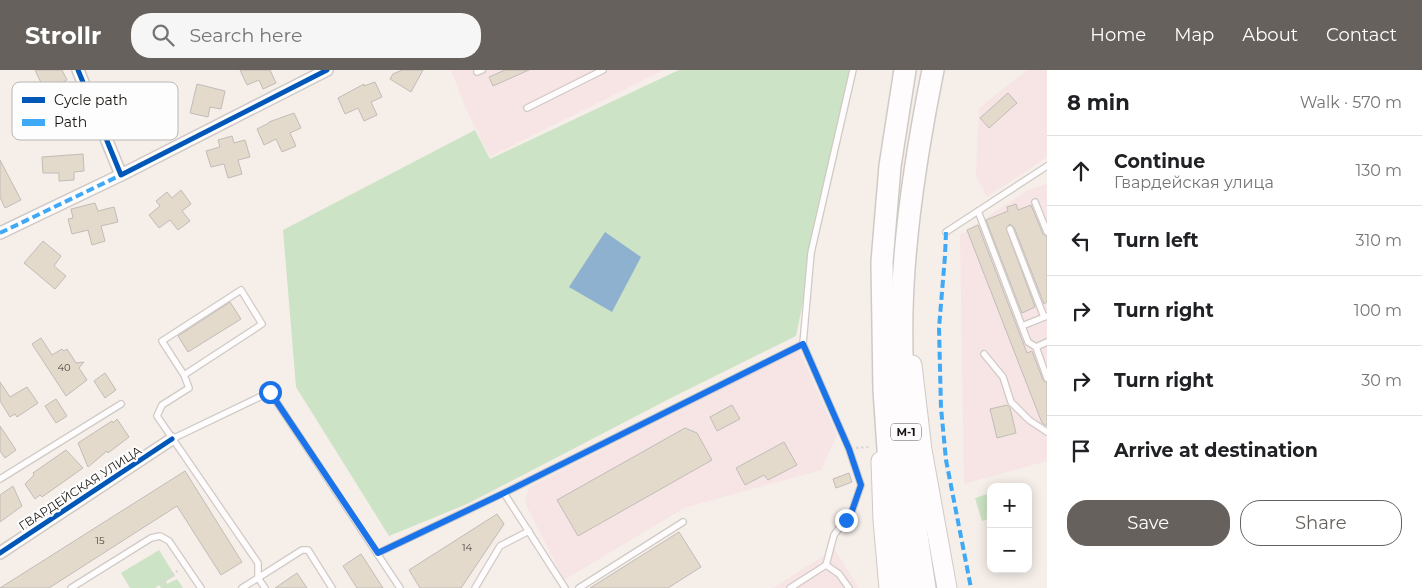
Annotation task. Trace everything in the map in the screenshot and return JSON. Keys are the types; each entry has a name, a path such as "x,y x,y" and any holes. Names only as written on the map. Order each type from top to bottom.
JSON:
{"highway":[{"name":"М-1","path":"904,588 888,449 884,390 882,262 890,166 905,70"},
{"name":"М-1","path":"925,588 908,474 902,310 914,176 933,70"}],"main road":[{"path":"904,276 914,393 922,450 947,588"},
{"path":"884,390 881,444 883,520 889,588"}],"street":[{"path":"78,70 83,82"},
{"path":"0,233 121,175 327,70"},
{"path":"107,140 121,175"},
{"name":"ГВАРДЕЙСКАЯ УЛИЦА","path":"0,553 172,439"}],"lane":[{"path":"477,70 478,72 482,70"},
{"path":"527,108 604,70"},
{"path":"790,588 826,565 834,535 852,511 861,485 849,449 803,344 811,253 853,70"},
{"path":"946,232 1047,166"},
{"path":"1035,202 1047,232"},
{"path":"978,211 1028,342 1036,346 1047,378"},
{"path":"1010,229 1046,317 1022,326"},
{"path":"184,374 262,324 241,290 162,341 184,374 189,388 162,405 157,416 258,563 258,578 264,588"},
{"path":"1036,346 1047,342"},
{"path":"378,553 504,493 803,344"},
{"path":"984,354 1003,377 1011,402 1028,420 1047,432"},
{"path":"172,439 270,392 400,588"},
{"path":"0,479 122,404"},
{"path":"504,493 565,588"},
{"path":"579,588 683,522"},
{"path":"475,588 500,546 529,531"},
{"path":"71,588 151,538 160,536 169,541 201,588"},
{"path":"242,588 302,550 308,550 332,588"},
{"path":"826,565 839,574 849,588"}],"path":[{"path":"863,448 869,447"},
{"path":"165,588 161,582 186,566"}],"shaded area":[{"path":"451,70 664,70 490,157 465,107"},
{"path":"1027,70 1047,70 1047,157 987,197 976,176 979,108"},
{"path":"1047,184 1047,461 964,484 960,235 1028,190"},
{"path":"799,350 837,435 821,470 684,508 564,580 525,503 529,487"},
{"path":"834,549 859,588 773,588"}],"green space":[{"path":"679,70 850,70 796,336 671,398 467,504 389,536 296,387 283,230 475,130 490,159"},
{"path":"987,494 987,519 982,521 975,498"},
{"path":"159,550 175,576 166,581 167,584 177,579 183,588 161,588 159,585 155,588 130,588 121,573"}],"water":[{"path":"605,232 641,257 612,312 569,287"}],"building":[{"path":"35,70 62,70 67,80 63,82 41,82"},
{"path":"240,70 270,70 276,83 263,89 259,80 247,85"},
{"path":"402,70 423,70 411,92 390,79 393,74"},
{"path":"505,70 529,70 493,86 489,77"},
{"path":"375,82 382,97 371,102 377,115 364,121 358,108 345,114 338,98 364,84 364,86"},
{"path":"197,84 225,91 221,109 210,107 208,117 190,113"},
{"path":"1008,93 1017,103 989,128 980,118"},
{"path":"294,113 301,128 290,133 296,146 282,152 276,139 264,145 257,129 269,122"},
{"path":"232,136 234,143 245,140 250,157 238,160 242,174 228,178 224,164 211,167 206,151 220,147 218,140"},
{"path":"83,154 84,171 74,172 74,180 59,181 59,173 43,173 42,157"},
{"path":"0,160 21,200 5,208 0,197"},
{"path":"181,190 191,204 182,211 190,221 178,230 170,220 159,228 149,215 160,206 156,201 167,192 172,198"},
{"path":"95,203 98,211 114,207 118,222 101,226 105,241 92,245 88,230 72,234 68,219 73,218 71,209"},
{"path":"1016,204 1018,210 1031,205 1043,234 1047,237 1047,302 1044,304 1014,227 1010,224 1006,228 1035,307 1022,313 986,220 1008,211 1007,207"},
{"path":"978,225 1027,353 1032,351 1043,380 1047,383 1047,426 1042,423 967,230"},
{"path":"43,241 61,256 54,266 66,276 55,289 24,263"},
{"path":"230,302 241,319 188,352 178,336"},
{"path":"41,338 52,355 62,349 64,351 67,349 76,363 84,362 79,368 87,380 66,396 32,344"},
{"path":"105,373 116,390 105,398 94,381"},
{"path":"0,382 10,397 27,387 38,403 17,417 15,414 10,417 0,401"},
{"path":"56,399 67,416 56,423 45,406"},
{"path":"732,405 740,419 717,431 710,417"},
{"path":"1007,405 1010,408 1016,433 997,438 990,409"},
{"path":"117,419 129,437 108,453 107,451 88,467 78,443"},
{"path":"0,426 16,450 5,458 0,451"},
{"path":"685,428 697,433 712,460 578,536 557,500"},
{"path":"784,442 797,465 768,480 764,475 745,485 736,468"},
{"path":"66,450 83,468 42,497 40,495 35,499 25,484 34,475 33,473"},
{"path":"185,471 242,562 221,575 177,506 49,588 0,588"},
{"path":"849,473 852,482 836,488 833,479"},
{"path":"13,486 22,506 0,522 0,495"},
{"path":"497,514 504,524 461,588 420,588 409,570"},
{"path":"679,532 701,567 668,588 590,588"},
{"path":"361,554 383,588 357,588 343,566"},
{"path":"297,573 307,588 275,588"}],"marked path":[{"path":"0,233 121,175"},
{"path":"946,232 939,328 941,408 946,460 971,588"}],"cycle path":[{"path":"78,70 83,82"},
{"path":"107,140 121,175 327,70"},
{"path":"0,553 172,439"}],"route":[{"path":"270,392 378,553 504,493 803,344 849,449 861,485 852,511 846,520"}]}
